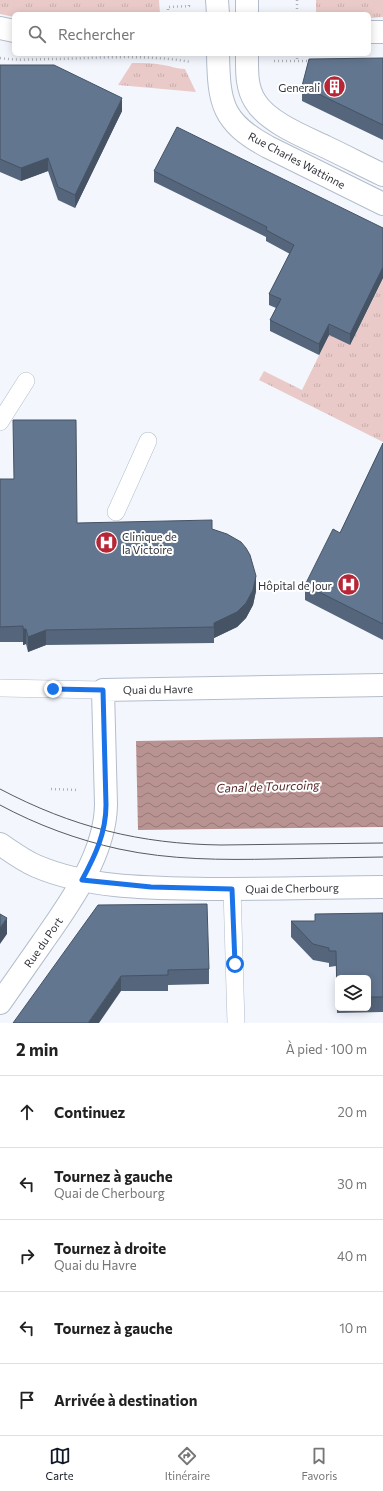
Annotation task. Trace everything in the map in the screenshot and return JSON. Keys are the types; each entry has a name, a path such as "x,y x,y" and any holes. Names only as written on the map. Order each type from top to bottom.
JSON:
{"main road":[{"path":"217,0 218,12"},
{"path":"247,0 247,12"},
{"path":"0,28 12,31"},
{"path":"371,32 383,32"},
{"name":"Rue Charles Wattinne","path":"218,56 222,97 227,113 238,127 268,147 383,204"},
{"path":"247,56 247,72 251,92 254,101 263,112 276,121 306,137 383,175"},
{"name":"Quai du Havre","path":"103,690 383,685"},
{"path":"82,880 99,844 105,822 106,805 103,690"},
{"name":"Quai de Cherbourg","path":"0,844 35,866 82,880 151,887 232,889 383,887"},
{"name":"Rue du Port","path":"0,1003 70,903 82,880"}],"lane":[{"path":"0,422 26,381"},
{"path":"116,512 148,441"},
{"path":"0,688 103,690"},
{"path":"232,889 236,1023"}],"path":[{"path":"168,12 168,7 189,6 189,0"},
{"path":"297,0 297,12"},
{"path":"297,56 297,61"}],"green space":[{"path":"0,0 159,0 160,12 12,12 12,17 0,14"},
{"path":"316,0 383,0 383,17 371,18 371,12 316,12"},
{"path":"132,63 166,65 179,69 185,69 196,92 118,85"},
{"path":"383,279 383,442 259,380 264,371 302,390 329,335 350,345"}],"water":[{"name":"Canal de Tourcoing","path":"383,737 383,827 138,830 136,741"}],"building":[{"path":"383,58 383,125 302,86 309,59"},
{"path":"0,65 54,65 122,98 75,195 58,187 48,158 21,168 0,159"},
{"path":"177,127 383,228 383,267 350,334 329,324 319,344 270,320 281,299 269,294 294,245 266,230 267,227 154,171"},
{"name":"Clinique de la Victoire","path":"13,420 76,420 77,523 212,520 212,529 227,534 241,542 250,555 256,576 253,590 246,603 237,612 214,623 214,627 46,630 28,637 26,629 23,629 23,626 0,627 0,479 14,479"},
{"path":"383,443 383,624 305,585 333,529 340,533"},
{"path":"207,904 209,969 168,970 168,975 121,976 88,1023 13,1023 98,905"},
{"path":"383,913 383,997 371,997 371,975 337,975 336,951 329,951 329,948 313,944 291,921 315,921 315,914"},
{"path":"0,914 7,918 0,928"}],"tram line":[{"path":"0,789 54,814 80,823 134,837 162,841 221,845 383,843"},
{"path":"0,805 28,819 73,836 138,853 177,857 235,859 383,857"}],"place":[{"name":"Generali","path":"335,87"},
{"name":"Clinique de la Victoire","path":"106,542"},
{"name":"Hôpital de Jour","path":"348,585"}],"route":[{"path":"53,689 103,690 106,814 104,830 99,844 82,880 151,887 232,889 235,964"}]}
